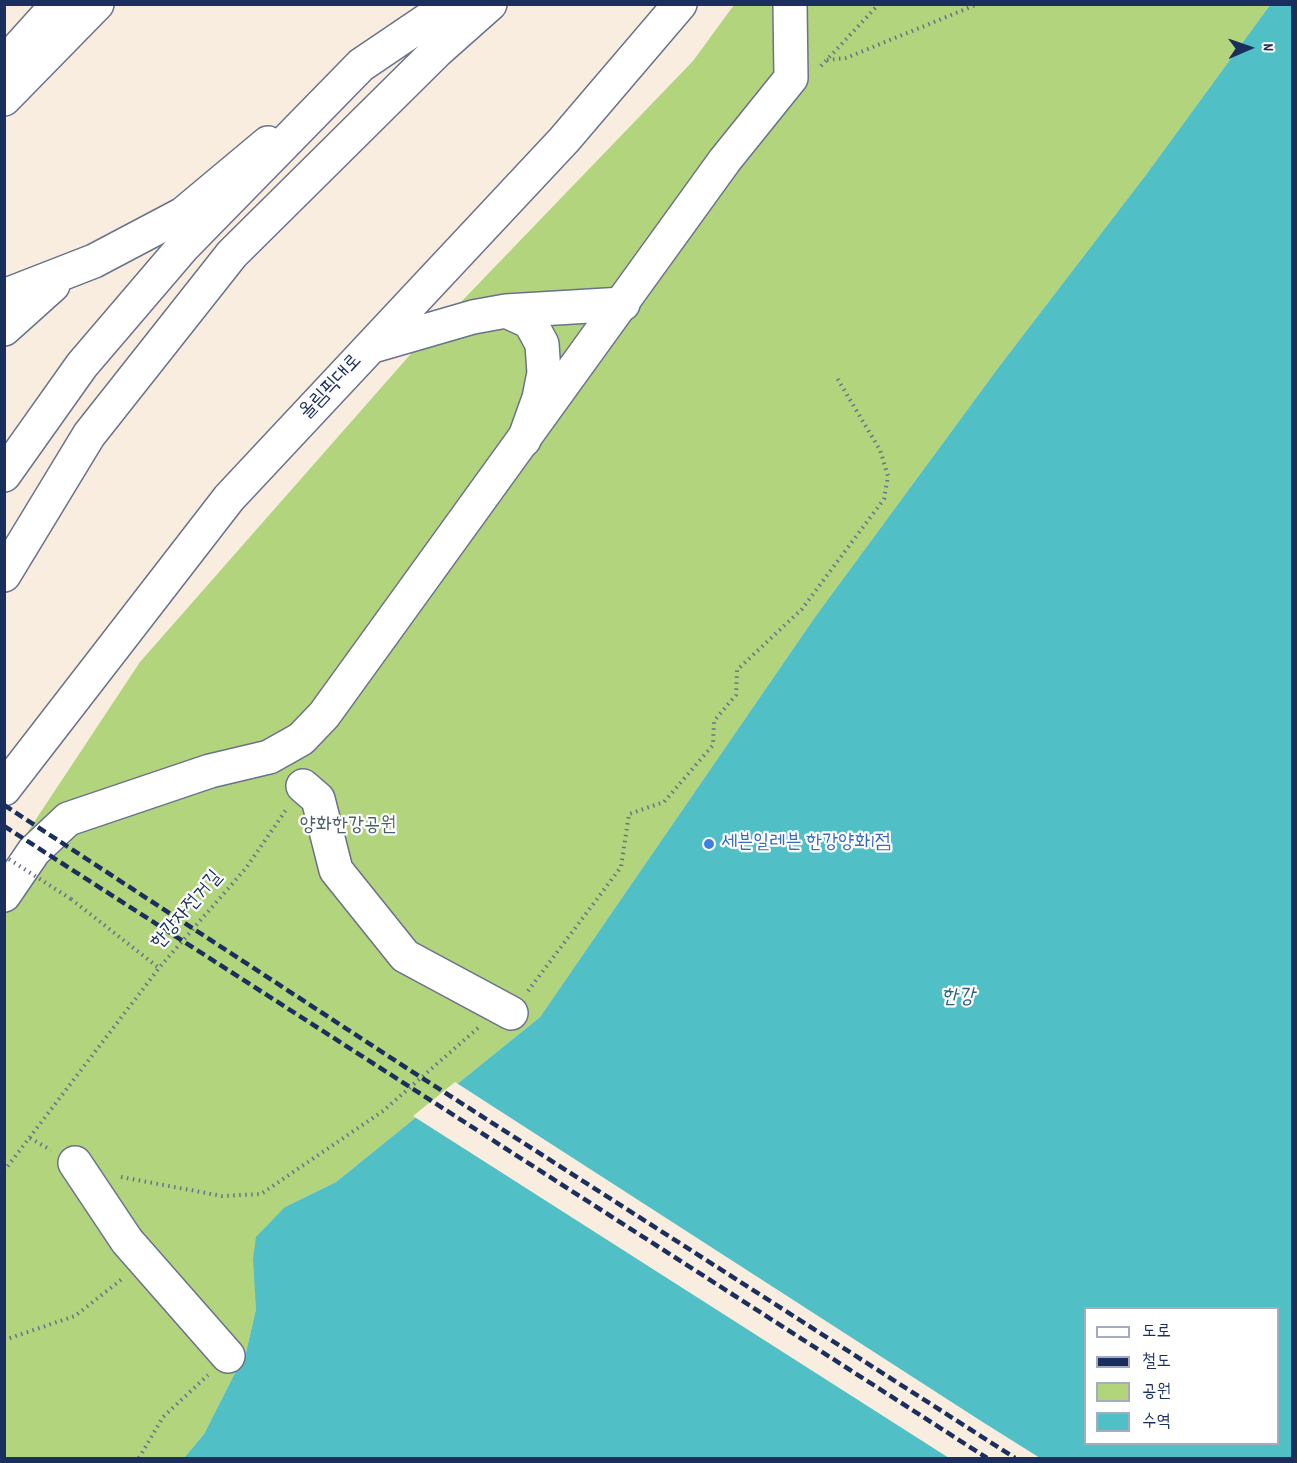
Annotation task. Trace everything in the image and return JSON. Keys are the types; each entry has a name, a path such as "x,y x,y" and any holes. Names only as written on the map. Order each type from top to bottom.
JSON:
{"main road":[{"path":"4,64 58,4"},
{"path":"4,99 97,4"},
{"path":"4,296 94,261 183,214 362,65 451,4"},
{"path":"4,575 89,435 232,254 437,51 490,4"},
{"name":"올림픽대로","path":"4,789 229,498 564,140 680,4"},
{"path":"4,895 34,851 68,819 210,771 269,757 301,739 324,715 726,160 791,78 790,4"},
{"path":"4,475 82,365 182,248 362,65"},
{"path":"4,329 70,270"},
{"path":"371,346 473,317 506,311 623,304"},
{"path":"506,311 530,321 542,344 544,373 539,398 524,440"},
{"path":"303,786 318,799 336,870 405,956 511,1013"},
{"path":"75,1163 127,1241 228,1356"}],"path":[{"path":"827,60 846,58 978,4"},
{"path":"119,1177 222,1196 261,1194 382,1111 478,1028 511,1013 621,867 629,814 664,802 713,745 714,720 736,695 737,670 802,609 884,499 888,476 880,450 837,378"},
{"name":"한강자전거길","path":"4,1171 159,968 246,868 303,786"},
{"path":"4,856 71,899 159,968"},
{"path":"30,1138 75,1163"},
{"path":"4,1340 75,1316 145,1261"},
{"path":"139,1458 163,1417 228,1356"}],"green space":[{"name":"양화한강공원","path":"734,5 1270,5 815,617 540,1017 336,1182 285,1207 244,1361 236,1371 204,1434 184,1458 5,1458 5,866 140,662 409,356 693,61"}],"water":[{"name":"한강","path":"1270,5 1292,5 1292,1458 184,1458 204,1434 236,1371 244,1361 256,1309 253,1259 256,1237 285,1207 336,1182 540,1017 815,617 1001,364 1145,176"}],"pier":[{"path":"455,1082 1040,1458 949,1458 413,1116"}],"railway":[{"path":"4,805 405,1067 1015,1458"},
{"path":"4,826 987,1458"}],"place":[{"name":"세븐일레븐 한강양화1점","path":"709,844"}]}
